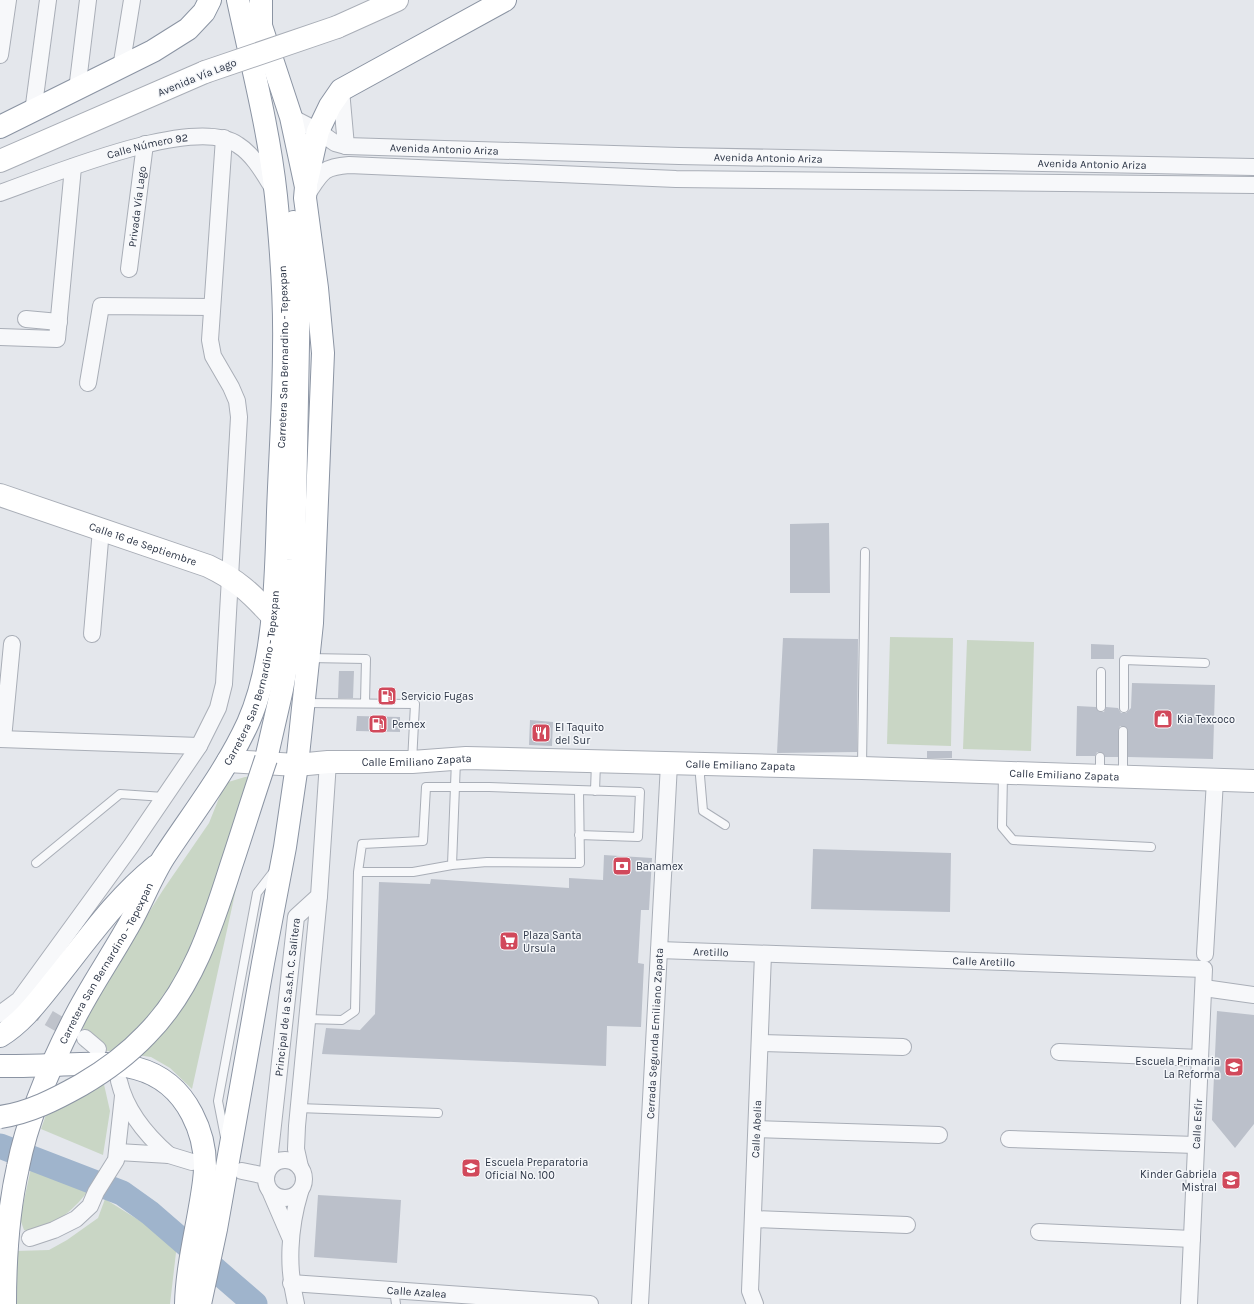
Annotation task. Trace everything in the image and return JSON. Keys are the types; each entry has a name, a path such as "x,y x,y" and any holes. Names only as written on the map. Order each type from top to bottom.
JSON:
{"main road":[{"path":"0,127 153,51 188,28 204,12 210,0"},
{"name":"Carretera San Bernardino - Tepexpan","path":"202,1295 216,1229 235,1165 263,963 282,861 297,765 312,615 324,353 317,288 294,192 263,115 238,0"},
{"name":"Carretera San Bernardino - Tepexpan","path":"5,1304 5,1272 9,1222 18,1166 33,1111 52,1065 75,1018 145,898 162,861 228,761 248,722 258,693 272,616 277,551 284,347 282,266 294,192 291,117 261,26 261,0"},
{"name":"Avenida Vía Lago","path":"0,161 205,72 337,27 397,0"},
{"path":"294,192 318,131 330,106 341,90 505,0"},
{"path":"0,1117 16,1114 47,1103 96,1076 122,1058 147,1035 172,1003 190,975 213,920 266,759 290,646 294,560 299,290 294,192 261,26"},
{"name":"Calle 16 de Septiembre","path":"0,495 208,566 230,577 251,592 272,616"},
{"name":"Calle Emiliano Zapata","path":"228,761 297,765 328,762 412,762 456,758 1003,773 1100,766 1123,777 1254,781"},
{"path":"0,1036 22,1020 118,901 162,861"},
{"path":"0,1066 107,1063 126,1065 142,1069 159,1077 174,1089 188,1106 198,1124 203,1143 204,1180 190,1266 186,1304"}],"street":[{"path":"0,55 8,0"},
{"path":"32,112 48,0"},
{"path":"77,90 88,0"},
{"path":"121,68 132,0"},
{"path":"341,90 346,146"},
{"name":"Avenida Antonio Ariza","path":"291,117 318,131 335,143 346,146 679,156 1254,167"},
{"name":"Calle Número 92","path":"0,193 144,144 170,138 203,135 224,138 238,144 255,162 294,192"},
{"path":"0,1014 24,1003 199,746 218,708 224,684 239,418 237,401 231,387 213,356 210,340 211,307 224,138"},
{"name":"Privada Vía Lago","path":"129,269 144,144"},
{"path":"676,179 679,156"},
{"name":"Avenida Antonio Ariza","path":"294,192 321,172 335,166 349,165 676,179 1254,185"},
{"path":"0,341 0,337 57,339 73,167"},
{"path":"88,383 101,306 211,307"},
{"path":"26,320 59,322"},
{"path":"92,634 101,529"},
{"path":"12,644 2,739 199,746"},
{"path":"296,1304 291,1283 291,1243 294,1217 304,1179 296,1149 296,1126 319,896 328,762"},
{"name":"Cerrada Segunda Emiliano Zapata","path":"640,1304 669,764"},
{"name":"Calle Esfir","path":"1189,1304 1200,1058 1215,780"},
{"name":"Principal de la S.a.s.h. C. Salitera","path":"270,1169 282,1037 296,917 319,896"},
{"name":"Aretillo","path":"659,950 763,954"},
{"name":"Calle Aretillo","path":"763,954 1205,961"},
{"name":"Calle Abelia","path":"756,1304 750,1291 761,1043 763,954"},
{"path":"1204,988 1254,995"},
{"path":"282,1037 305,1039"},
{"path":"85,1038 98,1049"},
{"path":"761,1043 903,1047"},
{"path":"1059,1052 1200,1058"},
{"path":"119,1081 123,1096 141,1127 169,1155"},
{"path":"30,1238 54,1230 76,1219 90,1206 96,1192 117,1156 123,1096"},
{"path":"291,1243 266,1182 270,1169 290,1142 296,1126"},
{"path":"757,1129 939,1135"},
{"path":"1009,1139 1196,1145"},
{"path":"117,1156 169,1155 192,1162"},
{"path":"235,1165 270,1169 289,1160 300,1167"},
{"path":"271,1193 282,1198 289,1198 300,1192"},
{"path":"754,1219 907,1225"},
{"path":"1040,1232 1192,1239"},
{"name":"Calle Azalea","path":"291,1283 395,1297 590,1304"}],"lane":[{"path":"862,768 865,552"},
{"path":"308,658 366,658 365,703"},
{"path":"1124,708 1124,660 1205,663"},
{"path":"1101,672 1101,707"},
{"path":"304,703 414,704 412,762"},
{"path":"1123,731 1123,777"},
{"path":"452,865 456,758"},
{"path":"595,791 596,762"},
{"path":"701,764 700,776 703,811 725,825"},
{"path":"1003,773 1002,827 1013,840 1151,847"},
{"path":"307,1019 342,1020 355,1011 358,872 362,844 423,841 426,786 640,792 638,837 579,835"},
{"path":"358,872 413,872 452,865 516,861 580,863 579,791"},
{"path":"36,863 120,794 164,797"},
{"path":"298,1108 438,1113"}],"green space":[{"path":"890,637 953,638 951,746 887,744"},
{"path":"967,640 1034,642 1031,751 963,749"},
{"path":"264,775 263,799 238,880 192,1089 170,1068 151,1057 81,1047 85,1013 163,890 209,823 225,783 245,777"},
{"path":"86,1078 103,1080 110,1111 103,1155 41,1129 54,1092 66,1079"},
{"path":"31,1168 89,1189 78,1203 65,1215 34,1233 24,1230 20,1219"},
{"path":"105,1199 177,1244 170,1304 16,1304 16,1251 49,1250 67,1240 98,1218"}],"building":[{"path":"829,523 830,593 790,593 790,524"},
{"path":"783,638 858,639 857,752 777,753"},
{"path":"1091,644 1114,645 1114,659 1091,659"},
{"path":"339,671 354,671 353,698 338,698"},
{"name":"Kia Texcoco","path":"1132,683 1215,685 1213,759 1128,757 1128,731 1123,726 1120,726 1118,731 1118,757 1105,757 1100,752 1097,752 1095,756 1076,756 1077,706 1096,707 1101,712 1104,712 1106,707 1118,708 1121,713 1126,713 1131,708"},
{"name":"Pemex","path":"357,716 400,717 400,732 356,731"},
{"name":"El Taquito del Sur","path":"530,720 553,722 552,746 529,745"},
{"path":"927,751 952,751 952,758 927,758"},
{"path":"813,849 951,853 950,912 811,909"},
{"name":"Plaza Santa Ursula","path":"604,855 652,858 649,910 641,910 638,963 644,964 641,1027 607,1026 606,1066 322,1054 326,1028 360,1030 375,1014 379,882 430,884 431,879 569,888 569,878 603,880"},
{"name":"Escuela Primaria La Reforma","path":"1217,1011 1254,1015 1254,1124 1235,1148 1212,1120"},
{"path":"318,1195 401,1200 397,1263 314,1257"}],"waterway":[{"path":"0,1146 122,1193 150,1213 255,1304"}],"tunnel":[{"path":"28,1006 78,1035"}],"place":[{"name":"Servicio Fugas","path":"387,696"},
{"name":"Kia Texcoco","path":"1163,719"},
{"name":"Pemex","path":"378,724"},
{"name":"El Taquito del Sur","path":"541,733"},
{"name":"Banamex","path":"622,866"},
{"name":"Plaza Santa Ursula","path":"509,941"},
{"name":"Escuela Primaria La Reforma","path":"1234,1067"},
{"name":"Escuela Preparatoria Oficial No. 100","path":"471,1168"},
{"name":"Kinder Gabriela Mistral","path":"1231,1180"}]}
